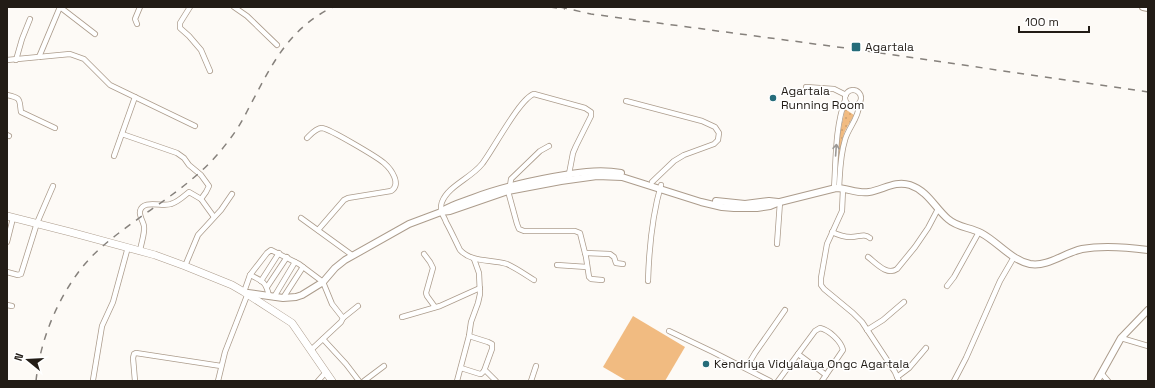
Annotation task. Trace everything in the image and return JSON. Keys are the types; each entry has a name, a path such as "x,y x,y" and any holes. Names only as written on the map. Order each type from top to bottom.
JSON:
{"main road":[{"path":"10,217 128,247 185,266 246,292 292,322 332,381"}],"street":[{"path":"39,57 60,7 95,34"},
{"path":"137,24 135,19 140,7"},
{"path":"190,7 180,23 180,28 190,36 201,50 210,71"},
{"path":"234,7 247,16 277,45"},
{"path":"1143,7 1148,8"},
{"path":"16,60 30,19"},
{"path":"7,60 70,54 80,57 84,59 110,85 195,126"},
{"path":"806,87 834,89 845,97 848,105 853,107 859,105"},
{"path":"839,189 844,142 856,116 862,98 858,91 855,90 850,91 845,97 839,124 839,189 842,211 827,244 820,278 821,285 862,322 898,379 926,348"},
{"path":"534,280 507,264 474,259 467,256 460,250 441,212 442,202 451,189 466,179 481,165 512,118 531,95 534,94 570,103 591,112 591,116 573,153 569,174"},
{"path":"7,95 20,100 21,111 23,113 55,128"},
{"path":"114,156 135,97"},
{"path":"626,101 702,121 715,127 719,133 718,140 714,144 684,155 674,161 652,182"},
{"path":"307,138 318,129 322,128 330,131 384,163 395,179 396,185 391,191 348,198 344,200 318,230"},
{"path":"122,134 177,153 184,158 189,165 201,175 209,186 201,199"},
{"path":"549,146 540,152 510,182 517,224 519,228 524,231 580,233 589,277 591,279 602,280"},
{"path":"511,188 577,176 616,172 652,182 661,187"},
{"path":"246,292 283,298 302,295 323,282 339,264 352,255 409,224 441,212 450,211 511,188 569,174 577,176 616,176 661,187 701,202 734,208 758,208 770,206 780,202 839,189 855,192 868,192 894,184 906,184 916,188 926,195 948,220 954,224 979,232 1014,257 1024,262 1035,264 1048,262 1070,252 1089,248 1113,247 1148,250"},
{"path":"7,272 18,275 21,274 37,223 53,186"},
{"path":"648,281 654,217 661,187"},
{"path":"140,251 144,226 140,214 143,206 148,204 171,204 178,201 188,192 201,199 214,217"},
{"path":"185,266 197,236 225,206 232,194"},
{"path":"777,244 780,202"},
{"path":"868,257 888,271 894,271 915,247 928,228 938,209"},
{"path":"7,242 10,217"},
{"path":"301,218 352,255"},
{"path":"832,232 844,236 852,237 864,235 870,238"},
{"path":"948,286 979,232"},
{"path":"93,380 102,326 112,302 128,247"},
{"path":"218,381 227,345 246,292 250,275 270,250 287,257 323,282 332,304 343,318"},
{"path":"261,281 280,253"},
{"path":"585,253 610,254 614,257 616,263 624,264"},
{"path":"424,254 433,268 426,295 435,307"},
{"path":"267,287 287,257"},
{"path":"954,381 966,358 1000,281 1014,257"},
{"path":"457,381 470,336 471,322 479,298 480,288 474,259"},
{"path":"272,297 295,262"},
{"path":"557,265 587,267"},
{"path":"283,298 303,267"},
{"path":"250,275 261,281 267,287 272,297"},
{"path":"402,318 457,299 480,288"},
{"path":"867,330 883,320 904,302"},
{"path":"311,350 341,322 343,318 358,306"},
{"path":"746,368 762,342 785,310"},
{"path":"1097,381 1121,338 1148,310"},
{"path":"778,381 815,331 820,328 826,330 839,342 843,350 822,381"},
{"path":"669,331 770,381"},
{"path":"461,368 481,374 484,371 492,349 492,344 470,336"},
{"path":"1121,338 1148,346"},
{"path":"323,339 360,381"},
{"path":"135,381 134,355 136,353 221,366"},
{"path":"798,354 826,375"},
{"path":"364,381 384,366"},
{"path":"531,381 536,366"},
{"path":"484,371 496,381"},
{"path":"318,381 326,372"},
{"path":"1102,374 1108,381"}],"shaded area":[{"path":"845,109 854,115 842,140 837,184 839,138"},
{"path":"633,316 685,347 665,381 627,381 603,367"}],"railway":[{"path":"36,381 41,351 50,322 71,282 80,270 92,256 110,240 181,188 206,167 237,129 267,73 284,47 305,25 318,15 333,7"},
{"path":"550,7 565,9"},
{"path":"560,7 591,14 860,50 1148,92"}],"place":[{"name":"Agartala","path":"856,47"},
{"name":"Agartala Running Room","path":"773,98"},
{"name":"Kendriya Vidyalaya Ongc Agartala","path":"706,364"}]}
